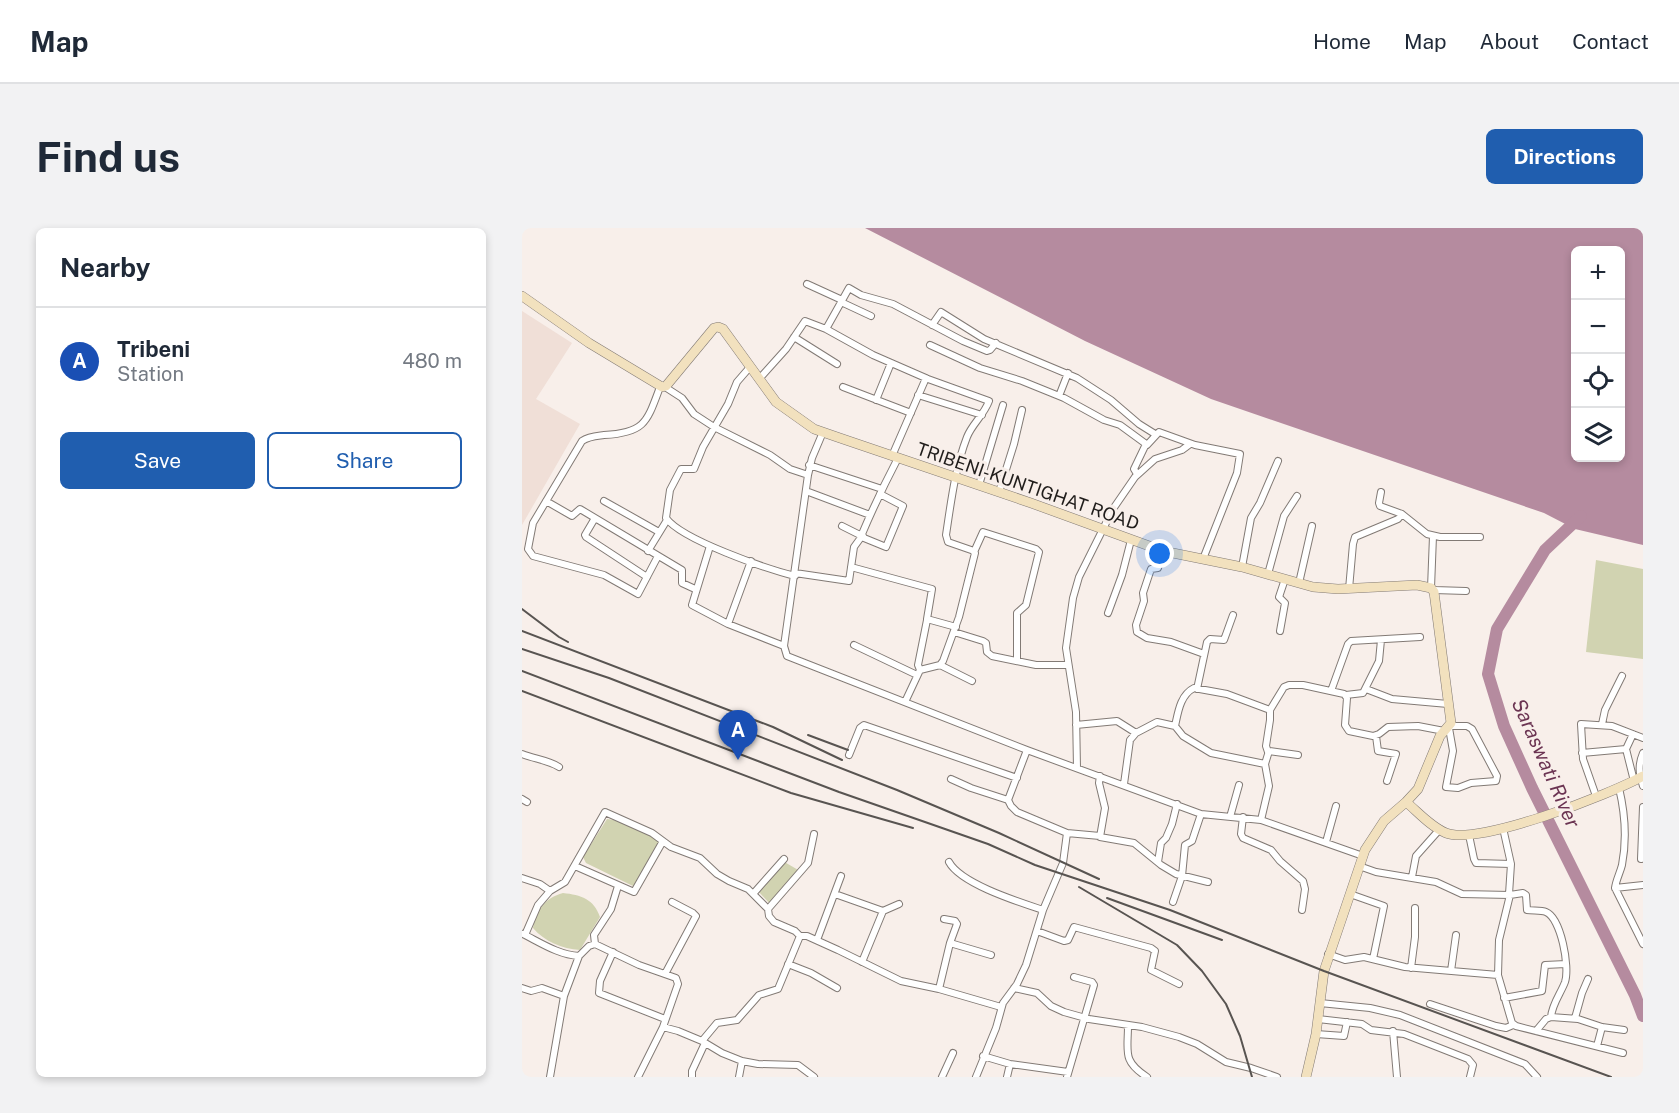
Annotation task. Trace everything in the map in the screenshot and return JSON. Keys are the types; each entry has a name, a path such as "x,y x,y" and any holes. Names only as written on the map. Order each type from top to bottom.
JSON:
{"main road":[{"path":"522,296 589,343 662,387"},
{"name":"TRIBENI-KUNTIGHAT ROAD","path":"662,387 714,328 718,327 723,329 776,402 814,429 1163,550 1242,567 1321,588 1349,589 1417,585 1433,589"},
{"path":"1306,1077 1316,1034 1328,954 1363,856 1384,821 1418,789 1440,736 1448,728 1448,704 1433,589"},
{"path":"1406,802 1446,833 1459,836 1490,832 1526,821 1640,780"}],"street":[{"path":"807,284 871,316"},
{"path":"826,329 849,288 861,295 893,303 932,326 987,351 996,343"},
{"path":"932,326 941,312 978,335 1068,373 1104,395 1155,434"},
{"path":"759,379 807,321 891,363 988,400 982,415 967,437 955,477 947,541 974,552"},
{"path":"794,337 837,364"},
{"path":"930,345 980,368 1059,396 1104,420 1120,425 1147,445"},
{"path":"876,399 891,363"},
{"path":"648,551 667,520 672,484 681,469 694,469 737,382 750,367"},
{"path":"1059,396 1068,373"},
{"path":"667,520 710,546 751,561 795,574 848,582 854,547 862,536 926,378"},
{"path":"658,556 638,594 604,575 533,556 528,549 531,530 582,441 593,436 630,433 638,428 646,419 662,387 686,401 694,414 714,427 770,455 790,468 808,475"},
{"path":"843,387 911,413"},
{"path":"918,395 982,415"},
{"path":"979,485 1003,405"},
{"path":"999,492 1022,410"},
{"path":"823,432 808,475 784,646 785,653 789,657 1027,750 1201,814 1261,820 1363,856"},
{"path":"1137,474 1134,469 1147,445 1159,432 1190,444 1241,455 1237,472 1203,559"},
{"path":"1077,768 1076,712 1066,648 1076,585 1087,558 1113,509 1137,474 1155,459 1182,450 1190,444"},
{"path":"1242,567 1251,518 1278,461"},
{"path":"810,465 881,491 903,506 888,545 885,547 842,526"},
{"path":"806,491 870,515"},
{"path":"1381,492 1378,503 1380,506 1402,514 1425,534 1480,537"},
{"path":"1268,574 1284,516 1298,496"},
{"path":"546,501 571,515 579,508 622,533 682,570 682,583 695,589"},
{"path":"604,501 659,532"},
{"path":"1349,589 1355,537 1398,519 1402,514"},
{"path":"595,518 586,537 647,577"},
{"path":"1299,583 1312,526"},
{"path":"854,645 918,673 940,665 955,629 974,552 983,532 1036,549 1039,552 1026,605 1017,613 1017,661"},
{"path":"1432,536 1433,589 1466,591"},
{"path":"1108,613 1122,575 1131,540"},
{"path":"710,546 692,605 728,624 784,646"},
{"path":"1163,550 1158,568 1151,569 1143,593 1144,601 1136,625 1137,632 1147,638 1171,642 1204,654"},
{"path":"728,624 751,561"},
{"path":"851,567 933,590 918,673 905,702"},
{"path":"1280,631 1285,603 1279,597 1285,579"},
{"path":"1197,689 1208,640 1222,641 1226,638 1233,615"},
{"path":"927,620 983,641 987,652 992,656 1046,666 1067,665"},
{"path":"1331,691 1351,640 1420,637"},
{"path":"1261,820 1269,786 1265,764 1269,752 1266,746 1270,710 1282,688 1288,685 1303,685 1346,695 1361,694 1379,661 1381,640"},
{"path":"940,665 972,681"},
{"path":"1602,724 1607,704 1622,676"},
{"path":"1175,726 1180,707 1187,693 1192,689 1227,694 1270,710"},
{"path":"1365,689 1392,699 1448,704"},
{"path":"1346,695 1345,728 1349,731 1376,736 1388,727 1467,726 1472,729 1497,776 1496,781 1471,783 1458,788 1446,787 1453,751 1448,728"},
{"path":"1076,725 1117,721 1136,733"},
{"path":"1124,784 1129,744 1136,733 1157,722 1175,726 1183,736 1206,750 1265,764"},
{"path":"1596,796 1582,753 1581,724 1602,724 1622,728 1643,738"},
{"path":"849,755 860,728 864,725 1017,778"},
{"path":"1633,734 1626,749 1640,780"},
{"path":"1376,736 1378,751 1396,754 1388,781"},
{"path":"1582,753 1626,749"},
{"path":"1008,801 1027,750"},
{"path":"1269,752 1298,755"},
{"path":"1640,780 1639,766 1643,753"},
{"path":"522,754 551,762 559,767"},
{"path":"1100,776 1099,783 1105,808 1100,836"},
{"path":"951,779 971,789 1008,801 1017,812 1067,833 1100,836 1106,840 1134,843 1158,862 1182,876 1208,882"},
{"path":"1230,818 1239,785"},
{"path":"1619,788 1625,833 1622,866 1615,888 1643,944"},
{"path":"1158,862 1161,843 1166,838 1172,824 1177,804"},
{"path":"1326,842 1336,806"},
{"path":"1641,859 1643,809"},
{"path":"579,956 562,953 523,934 538,905 550,891 565,882 605,812 622,818 670,847 700,858 717,874 746,887 768,909 769,916 777,924 795,931 800,936 817,940 901,981 939,989 1001,1007"},
{"path":"1173,902 1182,876 1185,844 1192,841 1201,814"},
{"path":"1243,817 1242,834 1244,838 1271,850 1303,881 1305,888 1302,910"},
{"path":"1503,828 1511,864 1510,895 1499,940 1498,975 1514,1025"},
{"path":"1412,877 1416,856 1440,829"},
{"path":"976,1077 996,1028 1004,999 1014,988 1026,965 1043,910 1063,863 1067,833"},
{"path":"768,909 806,867 810,859 814,834"},
{"path":"1469,835 1476,863 1511,864"},
{"path":"575,866 634,892 663,841"},
{"path":"753,894 784,859"},
{"path":"949,862 959,874 973,882 1008,898 1043,910"},
{"path":"1359,867 1442,883 1462,894 1523,893 1526,895 1527,910 1545,911 1550,914 1562,938 1566,976 1551,1017"},
{"path":"817,940 841,876"},
{"path":"522,878 540,884 550,891"},
{"path":"1615,888 1643,885"},
{"path":"595,944 594,935 611,909 618,886"},
{"path":"835,894 883,910 898,904"},
{"path":"1350,894 1384,906 1373,959"},
{"path":"665,974 696,916 672,902"},
{"path":"1411,968 1415,937 1415,908"},
{"path":"861,962 883,910"},
{"path":"939,989 957,923 944,919"},
{"path":"1036,931 1064,941 1068,940 1074,927 1151,948 1155,951 1151,970 1179,984"},
{"path":"1635,930 1643,928"},
{"path":"1451,971 1456,935"},
{"path":"692,1077 692,1069 703,1042 717,1023 736,1020 759,995 778,989 800,936"},
{"path":"950,943 991,955"},
{"path":"550,1077 564,996 579,956 589,946 595,944 639,965 665,974 678,982 663,1027 638,1077"},
{"path":"613,952 600,981 598,993 665,1019"},
{"path":"1328,954 1345,960 1361,957 1411,968 1498,975"},
{"path":"788,964 811,973 837,988"},
{"path":"1504,998 1542,991 1545,965 1566,964"},
{"path":"983,1056 1010,1064 1067,1075 1094,984 1074,977"},
{"path":"1575,1018 1588,979"},
{"path":"522,988 531,991 542,988 564,996"},
{"path":"1014,988 1032,991 1051,1006 1083,1018 1128,1025 1179,1037 1197,1044 1226,1062 1277,1077"},
{"path":"1320,1003 1381,1010 1421,1022 1525,1064 1537,1077"},
{"path":"1430,1004 1497,1026 1506,1028 1514,1025 1623,1053"},
{"path":"1536,1031 1546,1019 1551,1017 1575,1018 1602,1028 1624,1030"},
{"path":"1318,1019 1362,1024 1371,1030 1393,1031 1424,1040 1468,1059 1473,1065 1470,1077"},
{"path":"1316,1034 1344,1036 1347,1022"},
{"path":"1128,1025 1129,1061 1134,1069 1148,1077"},
{"path":"663,1027 678,1031 742,1061 758,1064 798,1065 814,1077"},
{"path":"1597,1047 1602,1028"},
{"path":"1393,1031 1397,1077"},
{"path":"942,1077 953,1053"},
{"path":"739,1077 742,1061"},
{"path":"1007,1077 1010,1064"}],"shaded area":[{"path":"865,228 1643,228 1643,545 1575,529 1544,513 1211,399 1085,341"},
{"path":"522,311 572,343 536,399 580,424 522,525"}],"green space":[{"path":"1596,560 1643,569 1643,659 1586,652"},
{"path":"607,819 644,830 662,844 635,887 586,863 583,857"},
{"path":"781,860 800,871 771,905 758,891"},
{"path":"563,893 586,899 594,906 600,917 580,950 554,943 542,937 533,928 542,906 551,898"}],"waterway":[{"name":"Saraswati River","path":"1581,516 1545,550 1497,629 1488,674 1504,726 1532,788 1635,995 1643,1016"}],"railway":[{"path":"522,609 568,642"},
{"path":"522,631 773,727 842,760"},
{"path":"522,649 609,678 897,790 1099,879"},
{"path":"522,671 839,792 988,844 1035,865 1170,910 1324,971 1611,1077"},
{"path":"522,691 791,793 913,828"},
{"path":"808,735 848,750"},
{"path":"1079,887 1177,945 1202,971 1226,1004 1240,1036 1252,1077"},
{"path":"1107,898 1222,940"}],"place":[{"name":"Tribeni","path":"738,760"}]}
